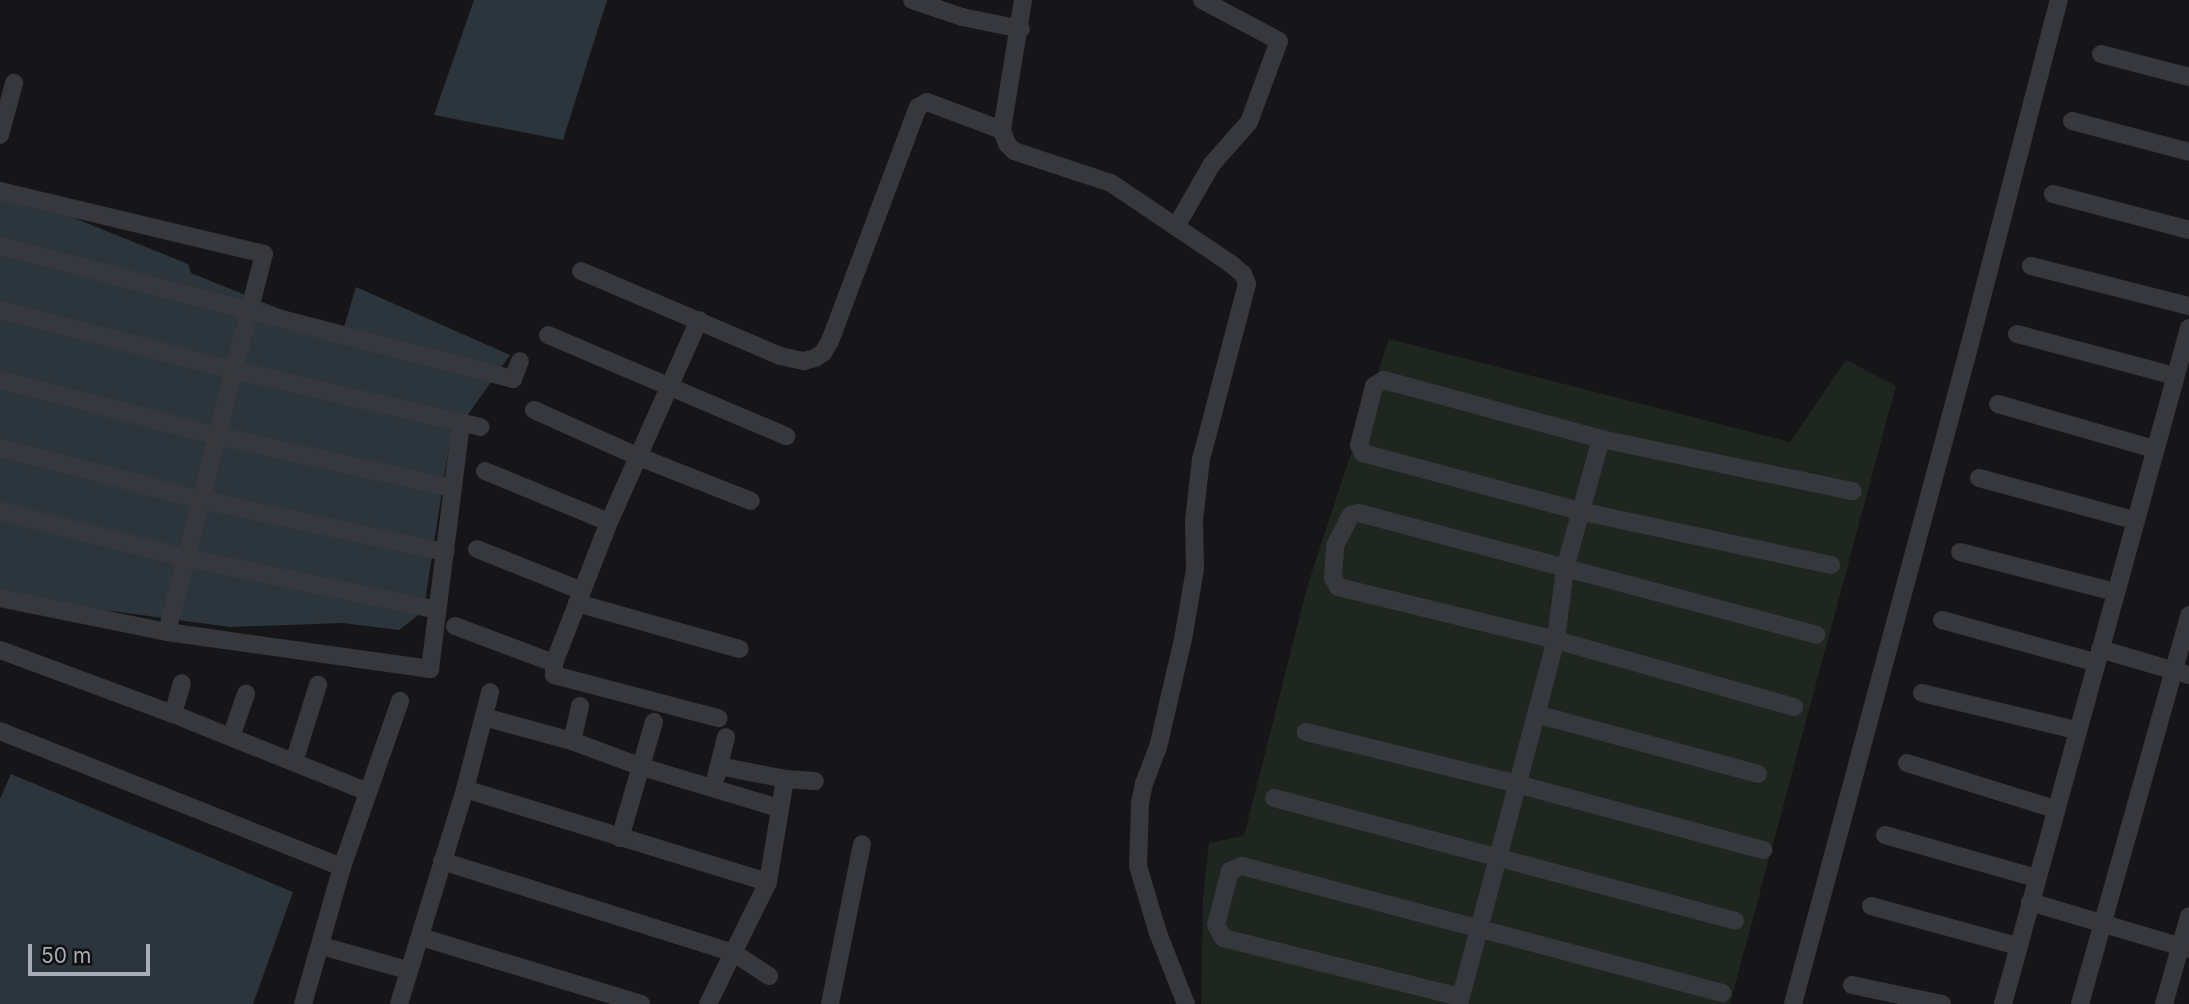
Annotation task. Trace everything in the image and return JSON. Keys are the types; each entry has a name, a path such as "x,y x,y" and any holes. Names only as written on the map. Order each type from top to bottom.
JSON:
{"street":[{"path":"912,0 962,17 1021,29"},
{"path":"1023,0 1021,29 1002,130 1007,144 1014,151 1111,183 1177,225 1243,274 1247,284 1201,459 1194,520 1195,569 1187,615 1158,747 1144,783 1140,804 1138,866 1158,933 1186,1004"},
{"path":"1177,225 1212,164 1249,122 1279,41 1202,0"},
{"path":"1793,1004 2059,0"},
{"path":"2101,54 2189,77"},
{"path":"0,135 14,83"},
{"path":"581,271 780,356 803,361 823,353 918,107 927,102 1002,130"},
{"path":"2072,121 2189,152"},
{"path":"0,191 264,254 167,632"},
{"path":"2053,194 2189,230"},
{"path":"0,246 513,379 520,361"},
{"path":"2031,266 2189,306"},
{"path":"0,310 234,370 480,427"},
{"path":"699,320 609,522 554,663 554,675 718,718"},
{"path":"2003,1004 2154,449 2179,387 2189,328"},
{"path":"2017,334 2179,387"},
{"path":"548,335 786,436"},
{"path":"0,380 218,436 452,488"},
{"path":"1831,565 1583,512 1363,453 1359,445 1374,386 1384,380 1601,439 1853,491"},
{"path":"1998,404 2154,449"},
{"path":"534,410 639,457 751,501"},
{"path":"0,598 167,632 430,669 461,424"},
{"path":"1601,439 1583,512 1565,568 1556,640 1517,784 1498,857 1479,928 1460,1000 1223,938 1216,925 1230,871 1242,866 1479,928 1722,993"},
{"path":"0,448 202,500 444,552"},
{"path":"485,471 609,522"},
{"path":"1979,478 2134,520"},
{"path":"0,511 187,558 437,610"},
{"path":"1794,707 1556,640 1338,587 1333,578 1335,546 1351,515 1359,513 1815,635"},
{"path":"477,549 580,597 740,649"},
{"path":"1960,552 2115,592"},
{"path":"2080,1004 2181,673 2189,615"},
{"path":"1942,620 2181,673"},
{"path":"455,626 554,663"},
{"path":"0,650 173,713 368,792"},
{"path":"173,713 182,683"},
{"path":"294,762 317,685"},
{"path":"399,1004 407,970 421,937 465,789 490,692"},
{"path":"1922,693 2076,730"},
{"path":"231,737 246,694"},
{"path":"303,1004 322,946 342,867 400,701"},
{"path":"572,741 580,706"},
{"path":"1536,714 1758,774"},
{"path":"484,716 572,741 642,767 779,808"},
{"path":"620,838 654,722"},
{"path":"0,731 342,867"},
{"path":"1306,732 1517,784 1763,850"},
{"path":"713,788 726,737"},
{"path":"1906,763 2055,809"},
{"path":"719,766 785,779 815,781"},
{"path":"708,1004 768,882 785,779"},
{"path":"465,789 768,882"},
{"path":"1274,798 1735,921"},
{"path":"1885,835 2036,878"},
{"path":"830,1004 862,844"},
{"path":"442,862 734,953 769,976"},
{"path":"2030,902 2185,948"},
{"path":"1871,906 2018,946"},
{"path":"2164,1004 2185,948 2189,916"},
{"path":"421,937 641,1004"},
{"path":"322,946 407,970"},
{"path":"1852,985 1942,1004"}],"shaded area":[{"path":"474,0 607,0 563,140 434,115"},
{"path":"0,188 188,264 191,273 342,334 356,287 510,355 450,440 425,601 417,616 399,630 342,623 230,627 0,596"},
{"path":"1389,339 1790,442 1846,360 1896,386 1730,1004 1201,1004 1203,898 1209,843 1244,836 1308,584"},
{"path":"11,774 293,892 253,1004 0,1004 0,799"}]}
